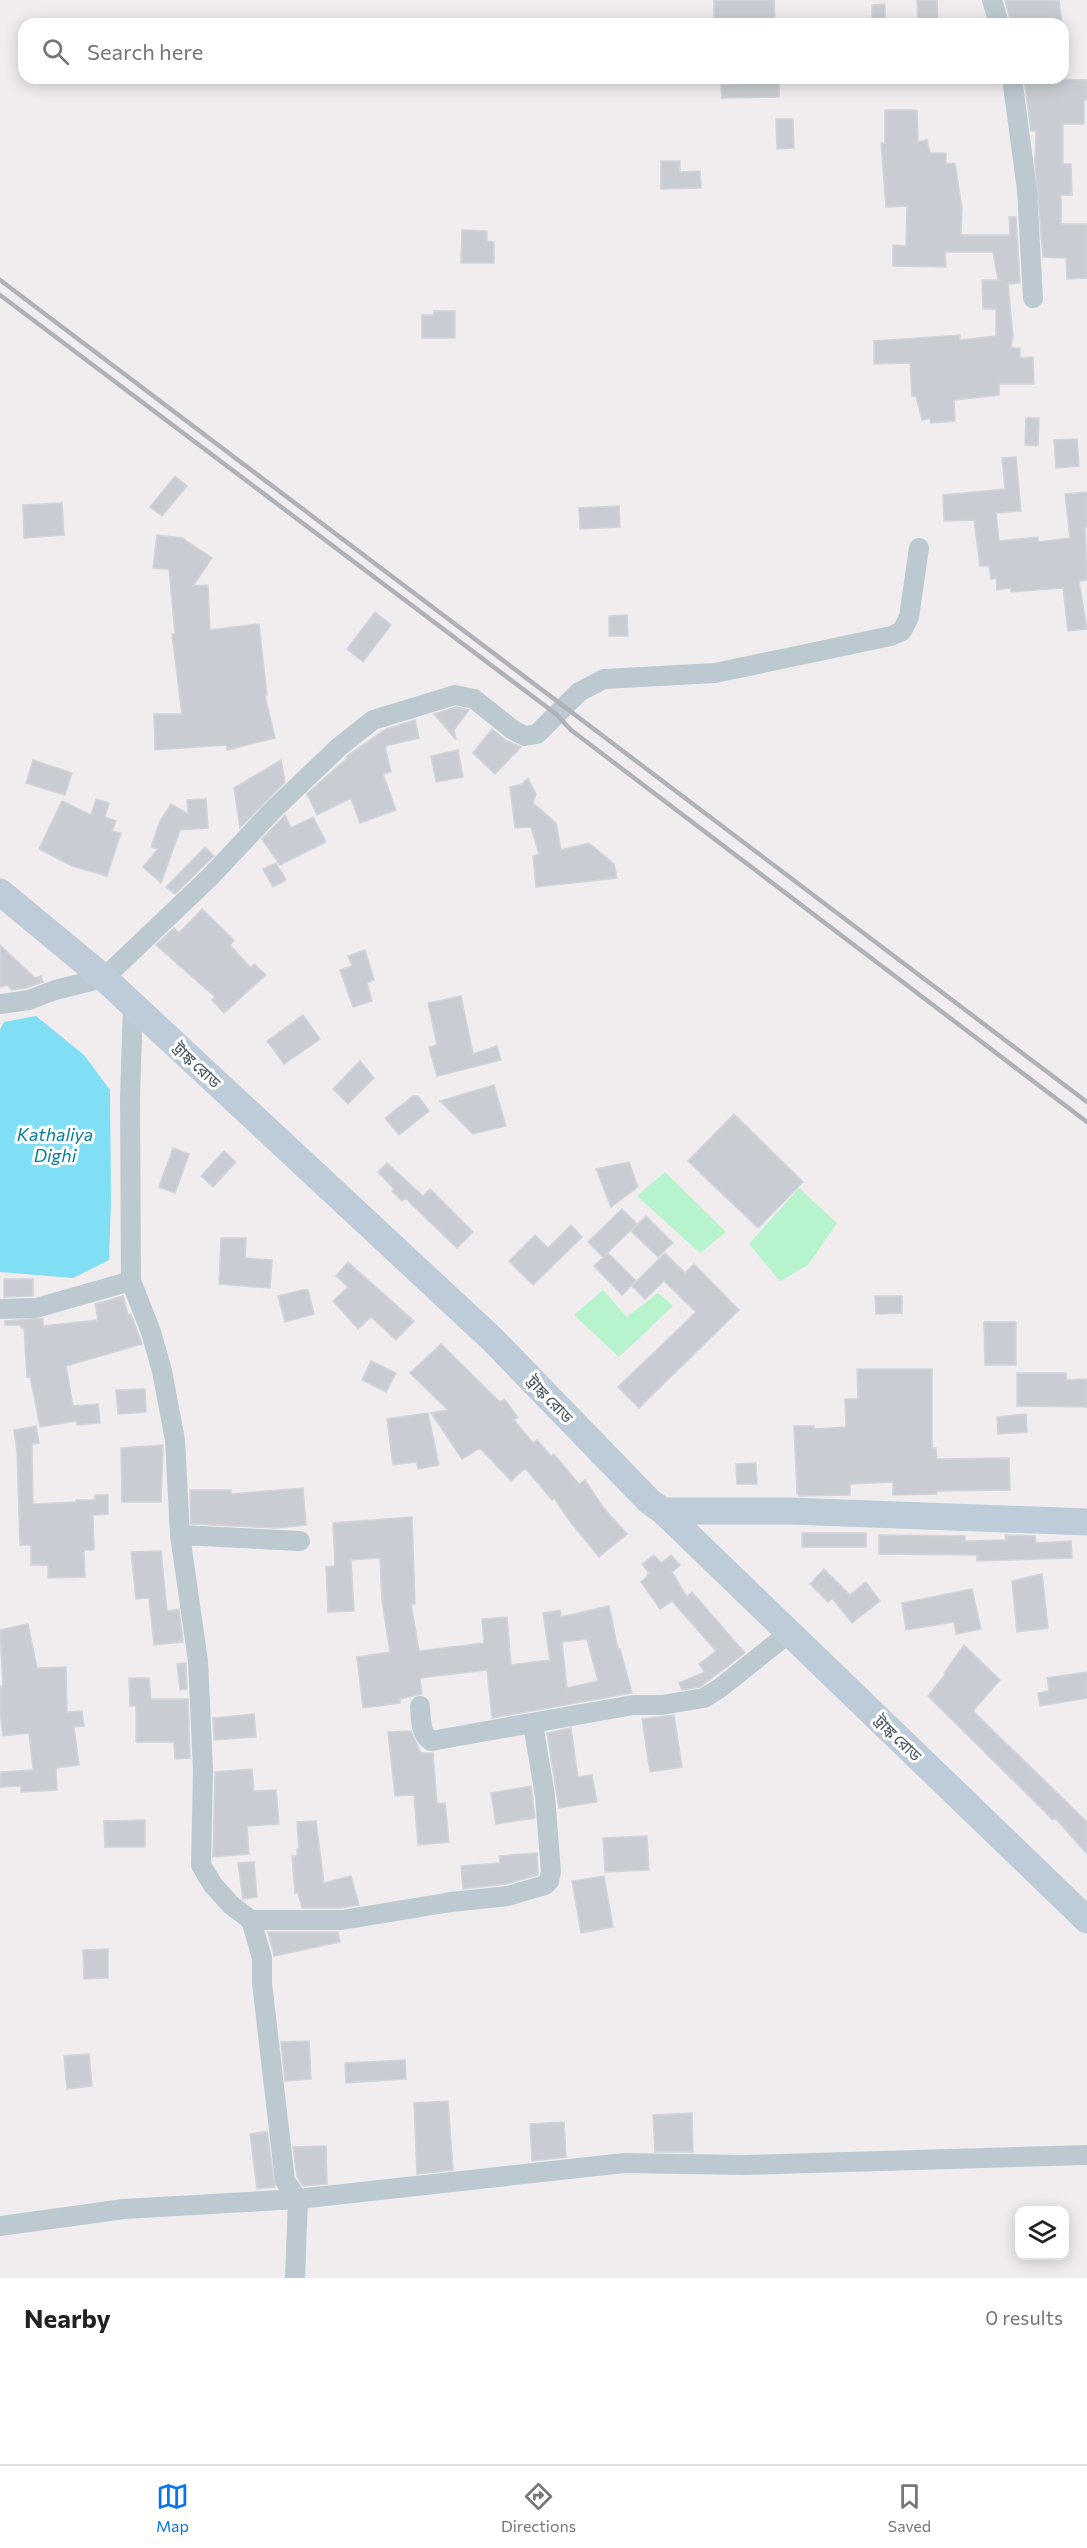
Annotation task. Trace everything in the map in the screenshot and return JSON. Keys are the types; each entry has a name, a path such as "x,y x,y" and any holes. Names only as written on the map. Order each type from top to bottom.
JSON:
{"main road":[{"name":"ট্রাঙ্ক রোড","path":"0,892 104,978 492,1339 649,1501 663,1511 1087,1920"},
{"path":"663,1511 791,1511 1087,1522"}],"street":[{"path":"992,0 997,18"},
{"path":"1013,84 1027,190 1033,298"},
{"path":"0,1004 30,1000 55,990 104,978 211,876 339,747 373,720 455,695 474,699 525,736 537,734 579,692 604,679 715,673 891,636 902,631 909,617 919,548"},
{"path":"133,1005 130,1097 131,1281 151,1332 162,1371 175,1440 180,1535 198,1660 203,1770 201,1865 213,1886 231,1905 251,1920 342,1920 451,1902 508,1896 545,1885 549,1881 551,1872 545,1796 533,1724"},
{"path":"0,1309 36,1308 131,1281"},
{"path":"180,1535 300,1540"},
{"path":"420,1707 423,1730 431,1741 633,1705 662,1705 696,1701 720,1688 789,1633"},
{"path":"251,1920 262,1958 261,1983 285,2181 298,2199 296,2278"},
{"path":"0,2226 124,2209 298,2199 624,2163 744,2165 1087,2155"}],"green space":[{"path":"665,1172 726,1232 700,1253 637,1196"},
{"path":"799,1188 837,1223 808,1265 780,1281 749,1244"},
{"path":"603,1290 627,1317 658,1293 673,1306 619,1357 574,1315"}],"water":[{"name":"Kathaliya Dighi","path":"36,1016 84,1055 110,1090 109,1260 73,1278 0,1272 0,1030 4,1022"}],"building":[{"path":"714,0 774,0 775,18 714,18"},
{"path":"917,0 937,0 938,18 918,18"},
{"path":"1005,0 1059,0 1061,18 1010,18"},
{"path":"885,4 885,18 872,18 872,5"},
{"path":"1069,79 1087,80 1084,124 1063,124 1063,164 1071,164 1072,195 1061,195 1061,224 1087,224 1087,278 1067,279 1066,258 1043,257 1035,163 1036,131 1031,131 1025,84 1069,84"},
{"path":"779,84 779,97 722,98 721,85"},
{"path":"885,110 917,110 918,142 927,140 930,153 946,153 946,164 955,163 962,208 961,235 1010,235 1009,217 1016,217 1020,283 1008,284 1013,336 1011,348 1020,348 1020,358 1033,357 1034,384 999,384 999,395 954,400 955,421 931,423 930,418 922,420 916,396 912,396 910,363 874,364 874,341 960,335 960,340 996,336 996,309 983,309 982,280 998,280 993,252 945,252 946,267 893,266 893,245 906,246 907,206 886,207 881,143 885,143"},
{"path":"776,119 793,119 794,148 777,149"},
{"path":"661,161 680,161 680,172 700,171 701,188 661,189"},
{"path":"462,230 487,231 487,241 494,242 494,263 461,263"},
{"path":"434,311 455,311 455,338 422,338 422,315 434,315"},
{"path":"1026,418 1039,418 1038,446 1025,445"},
{"path":"1077,439 1079,466 1056,468 1054,440"},
{"path":"1016,457 1021,511 996,513 999,541 1038,537 1038,542 1070,538 1065,494 1087,492 1087,527 1085,527 1087,580 1079,581 1087,629 1068,631 1063,588 1011,592 1011,588 997,590 996,578 991,579 989,566 980,566 974,520 944,521 943,495 1005,489 1002,458"},
{"path":"175,476 187,486 162,516 150,507"},
{"path":"62,503 64,535 24,538 23,505"},
{"path":"619,506 620,527 580,529 579,508"},
{"path":"157,535 182,538 212,558 193,586 208,585 210,630 259,624 267,695 265,696 275,738 227,750 226,745 155,750 154,714 182,714 172,634 175,634 169,569 153,568"},
{"path":"375,612 391,625 363,662 347,649"},
{"path":"627,615 628,636 609,636 609,616"},
{"path":"456,707 469,710 454,730 456,740 434,714"},
{"path":"415,720 419,738 385,746 391,772 383,774 396,810 360,823 351,798 317,815 307,794 347,756 386,729"},
{"path":"492,729 507,741 521,747 495,774 473,753"},
{"path":"458,750 463,777 436,782 431,756"},
{"path":"33,760 72,773 65,795 26,783"},
{"path":"281,760 285,782 240,828 234,788"},
{"path":"528,778 536,794 533,803 556,823 561,850 589,843 614,864 617,878 536,887 533,856 539,854 531,827 515,828 510,787 522,784"},
{"path":"96,799 109,803 105,817 116,821 112,831 121,833 107,876 72,866 39,849 62,801 91,815"},
{"path":"206,799 208,828 180,830 161,883 143,867 158,849 151,847 160,821 171,804 188,814 187,800"},
{"path":"285,815 291,828 313,817 326,842 280,865 262,839"},
{"path":"205,847 214,856 175,894 166,887"},
{"path":"276,863 286,880 273,887 263,869"},
{"path":"202,909 234,940 230,945 251,968 254,964 266,975 224,1013 212,1000 215,997 156,945 174,928 179,933"},
{"path":"0,945 35,978 41,976 43,982 12,990 7,985 0,987"},
{"path":"365,950 374,980 367,983 372,1001 353,1007 340,970 352,966 348,956"},
{"path":"461,996 473,1054 497,1046 501,1060 437,1076 429,1047 437,1045 428,1003"},
{"path":"303,1015 320,1039 284,1064 267,1041"},
{"path":"360,1061 374,1078 348,1104 333,1089"},
{"path":"494,1085 506,1126 473,1134 440,1101"},
{"path":"413,1096 418,1096 429,1111 399,1135 385,1118"},
{"path":"734,1114 803,1182 758,1228 688,1161"},
{"path":"173,1148 189,1154 175,1193 159,1187"},
{"path":"224,1151 236,1162 213,1187 201,1176"},
{"path":"629,1162 638,1187 611,1207 596,1169"},
{"path":"387,1163 423,1196 430,1189 473,1232 457,1248 405,1198 402,1201 392,1191 394,1189 378,1172"},
{"path":"622,1209 637,1224 603,1257 588,1242"},
{"path":"646,1216 673,1243 658,1257 631,1231"},
{"path":"571,1225 582,1237 533,1285 509,1261 535,1235 548,1248"},
{"path":"221,1238 246,1238 245,1258 272,1260 270,1288 219,1284"},
{"path":"608,1253 636,1281 622,1295 594,1266"},
{"path":"665,1253 685,1273 694,1264 739,1310 639,1408 618,1387 696,1312 664,1281 645,1299 632,1286"},
{"path":"348,1262 414,1321 396,1340 371,1317 358,1329 333,1301 348,1287 336,1276"},
{"path":"4,1279 33,1279 33,1296 4,1297"},
{"path":"308,1290 314,1314 285,1322 278,1296"},
{"path":"123,1296 128,1315 131,1314 142,1344 66,1366 73,1406 98,1404 100,1423 77,1425 77,1421 40,1427 30,1376 27,1377 24,1328 21,1328 21,1325 5,1325 5,1321 43,1318 43,1326 98,1320 95,1304"},
{"path":"875,1296 902,1296 902,1313 876,1314"},
{"path":"984,1322 1016,1322 1016,1365 985,1365"},
{"path":"441,1344 500,1402 504,1399 518,1417 514,1420 533,1443 537,1440 551,1456 554,1454 579,1484 585,1480 603,1507 627,1534 599,1557 554,1498 552,1500 525,1468 511,1481 480,1448 462,1459 431,1413 448,1410 410,1373"},
{"path":"371,1361 396,1373 386,1392 362,1380"},
{"path":"857,1369 932,1369 932,1448 936,1448 937,1459 1009,1458 1010,1490 937,1491 937,1494 893,1495 893,1482 850,1484 850,1495 799,1496 794,1426 814,1426 814,1429 846,1427 845,1399 858,1399"},
{"path":"1017,1373 1066,1373 1066,1380 1087,1379 1087,1407 1017,1406"},
{"path":"145,1389 146,1412 118,1414 116,1390"},
{"path":"428,1413 439,1465 418,1469 416,1462 393,1465 387,1419"},
{"path":"1026,1414 1027,1432 998,1434 997,1417"},
{"path":"36,1426 39,1443 32,1444 33,1504 95,1500 95,1495 108,1495 108,1514 93,1515 94,1550 84,1550 85,1577 48,1578 48,1565 31,1565 31,1545 20,1545 17,1452 14,1430"},
{"path":"163,1445 161,1502 122,1502 121,1448"},
{"path":"756,1463 757,1484 737,1484 736,1464"},
{"path":"303,1488 306,1525 276,1528 191,1524 190,1490 231,1490 231,1494"},
{"path":"412,1517 415,1604 411,1604 419,1651 484,1643 482,1619 507,1617 511,1665 550,1660 543,1613 560,1610 561,1617 609,1606 618,1649 620,1649 632,1693 492,1718 487,1670 420,1678 422,1694 400,1699 400,1703 363,1708 357,1657 390,1652 382,1601 380,1558 351,1560 354,1611 328,1612 326,1567 335,1566 333,1523","holes":["587,1639 598,1681 567,1688 562,1642"]},
{"path":"802,1533 866,1533 866,1547 802,1547"},
{"path":"879,1535 965,1536 965,1541 1006,1540 1005,1535 1035,1536 1036,1543 1071,1541 1072,1558 977,1561 977,1555 879,1554"},
{"path":"161,1551 167,1611 179,1609 183,1642 154,1645 149,1598 136,1599 131,1552"},
{"path":"654,1555 661,1563 671,1555 680,1565 672,1572 687,1597 692,1592 745,1653 700,1687 682,1690 679,1683 705,1672 699,1664 716,1651 672,1601 660,1609 641,1582 649,1573 642,1564"},
{"path":"824,1569 850,1595 866,1582 880,1601 852,1623 832,1598 828,1602 810,1584"},
{"path":"1042,1574 1048,1628 1017,1632 1012,1581"},
{"path":"972,1589 981,1629 956,1634 954,1622 906,1630 902,1603"},
{"path":"28,1624 37,1668 66,1667 67,1712 82,1711 84,1726 74,1727 79,1765 56,1768 57,1790 21,1792 21,1786 0,1787 0,1772 33,1770 29,1733 3,1736 0,1712 0,1686 3,1686 0,1630"},
{"path":"964,1645 1000,1680 973,1711 1087,1822 1087,1854 1055,1818 1053,1820 928,1696"},
{"path":"186,1663 187,1689 180,1690 177,1664"},
{"path":"1087,1672 1087,1698 1040,1706 1038,1693 1049,1691 1047,1678"},
{"path":"129,1678 149,1678 151,1699 188,1699 190,1758 175,1759 174,1742 136,1742 136,1706 130,1706"},
{"path":"254,1714 256,1737 214,1740 213,1718"},
{"path":"674,1715 682,1767 650,1772 642,1719"},
{"path":"571,1728 578,1777 592,1775 597,1802 559,1808 547,1733"},
{"path":"411,1731 421,1753 433,1753 437,1804 445,1803 449,1842 418,1845 414,1795 395,1796 388,1732"},
{"path":"252,1769 254,1791 276,1790 279,1824 247,1826 249,1854 213,1857 215,1772"},
{"path":"531,1786 535,1818 496,1824 491,1793"},
{"path":"145,1820 145,1847 105,1847 104,1821"},
{"path":"316,1821 324,1883 351,1876 359,1905 341,1908 302,1908 298,1893 295,1893 292,1856 297,1856 299,1848 297,1822"},
{"path":"647,1836 649,1870 605,1872 603,1838"},
{"path":"537,1853 538,1875 506,1884 463,1889 461,1866 500,1863 499,1856"},
{"path":"254,1862 257,1897 243,1899 238,1863"},
{"path":"604,1876 613,1927 581,1933 572,1881"},
{"path":"268,1932 338,1932 340,1942 274,1956"},
{"path":"108,1949 108,1978 84,1979 83,1950"},
{"path":"309,2041 311,2079 285,2081 281,2042"},
{"path":"89,2054 92,2086 67,2089 64,2056"},
{"path":"405,2060 406,2079 346,2083 345,2063"},
{"path":"448,2101 453,2170 417,2174 414,2103"},
{"path":"692,2113 693,2152 655,2152 653,2115"},
{"path":"564,2122 566,2157 532,2161 530,2124"},
{"path":"267,2131 275,2187 257,2189 250,2134"},
{"path":"326,2146 327,2184 303,2186 297,2177 293,2147"}],"railway":[{"path":"0,280 1087,1102"},
{"path":"0,295 556,714 571,730 1087,1122"}]}
